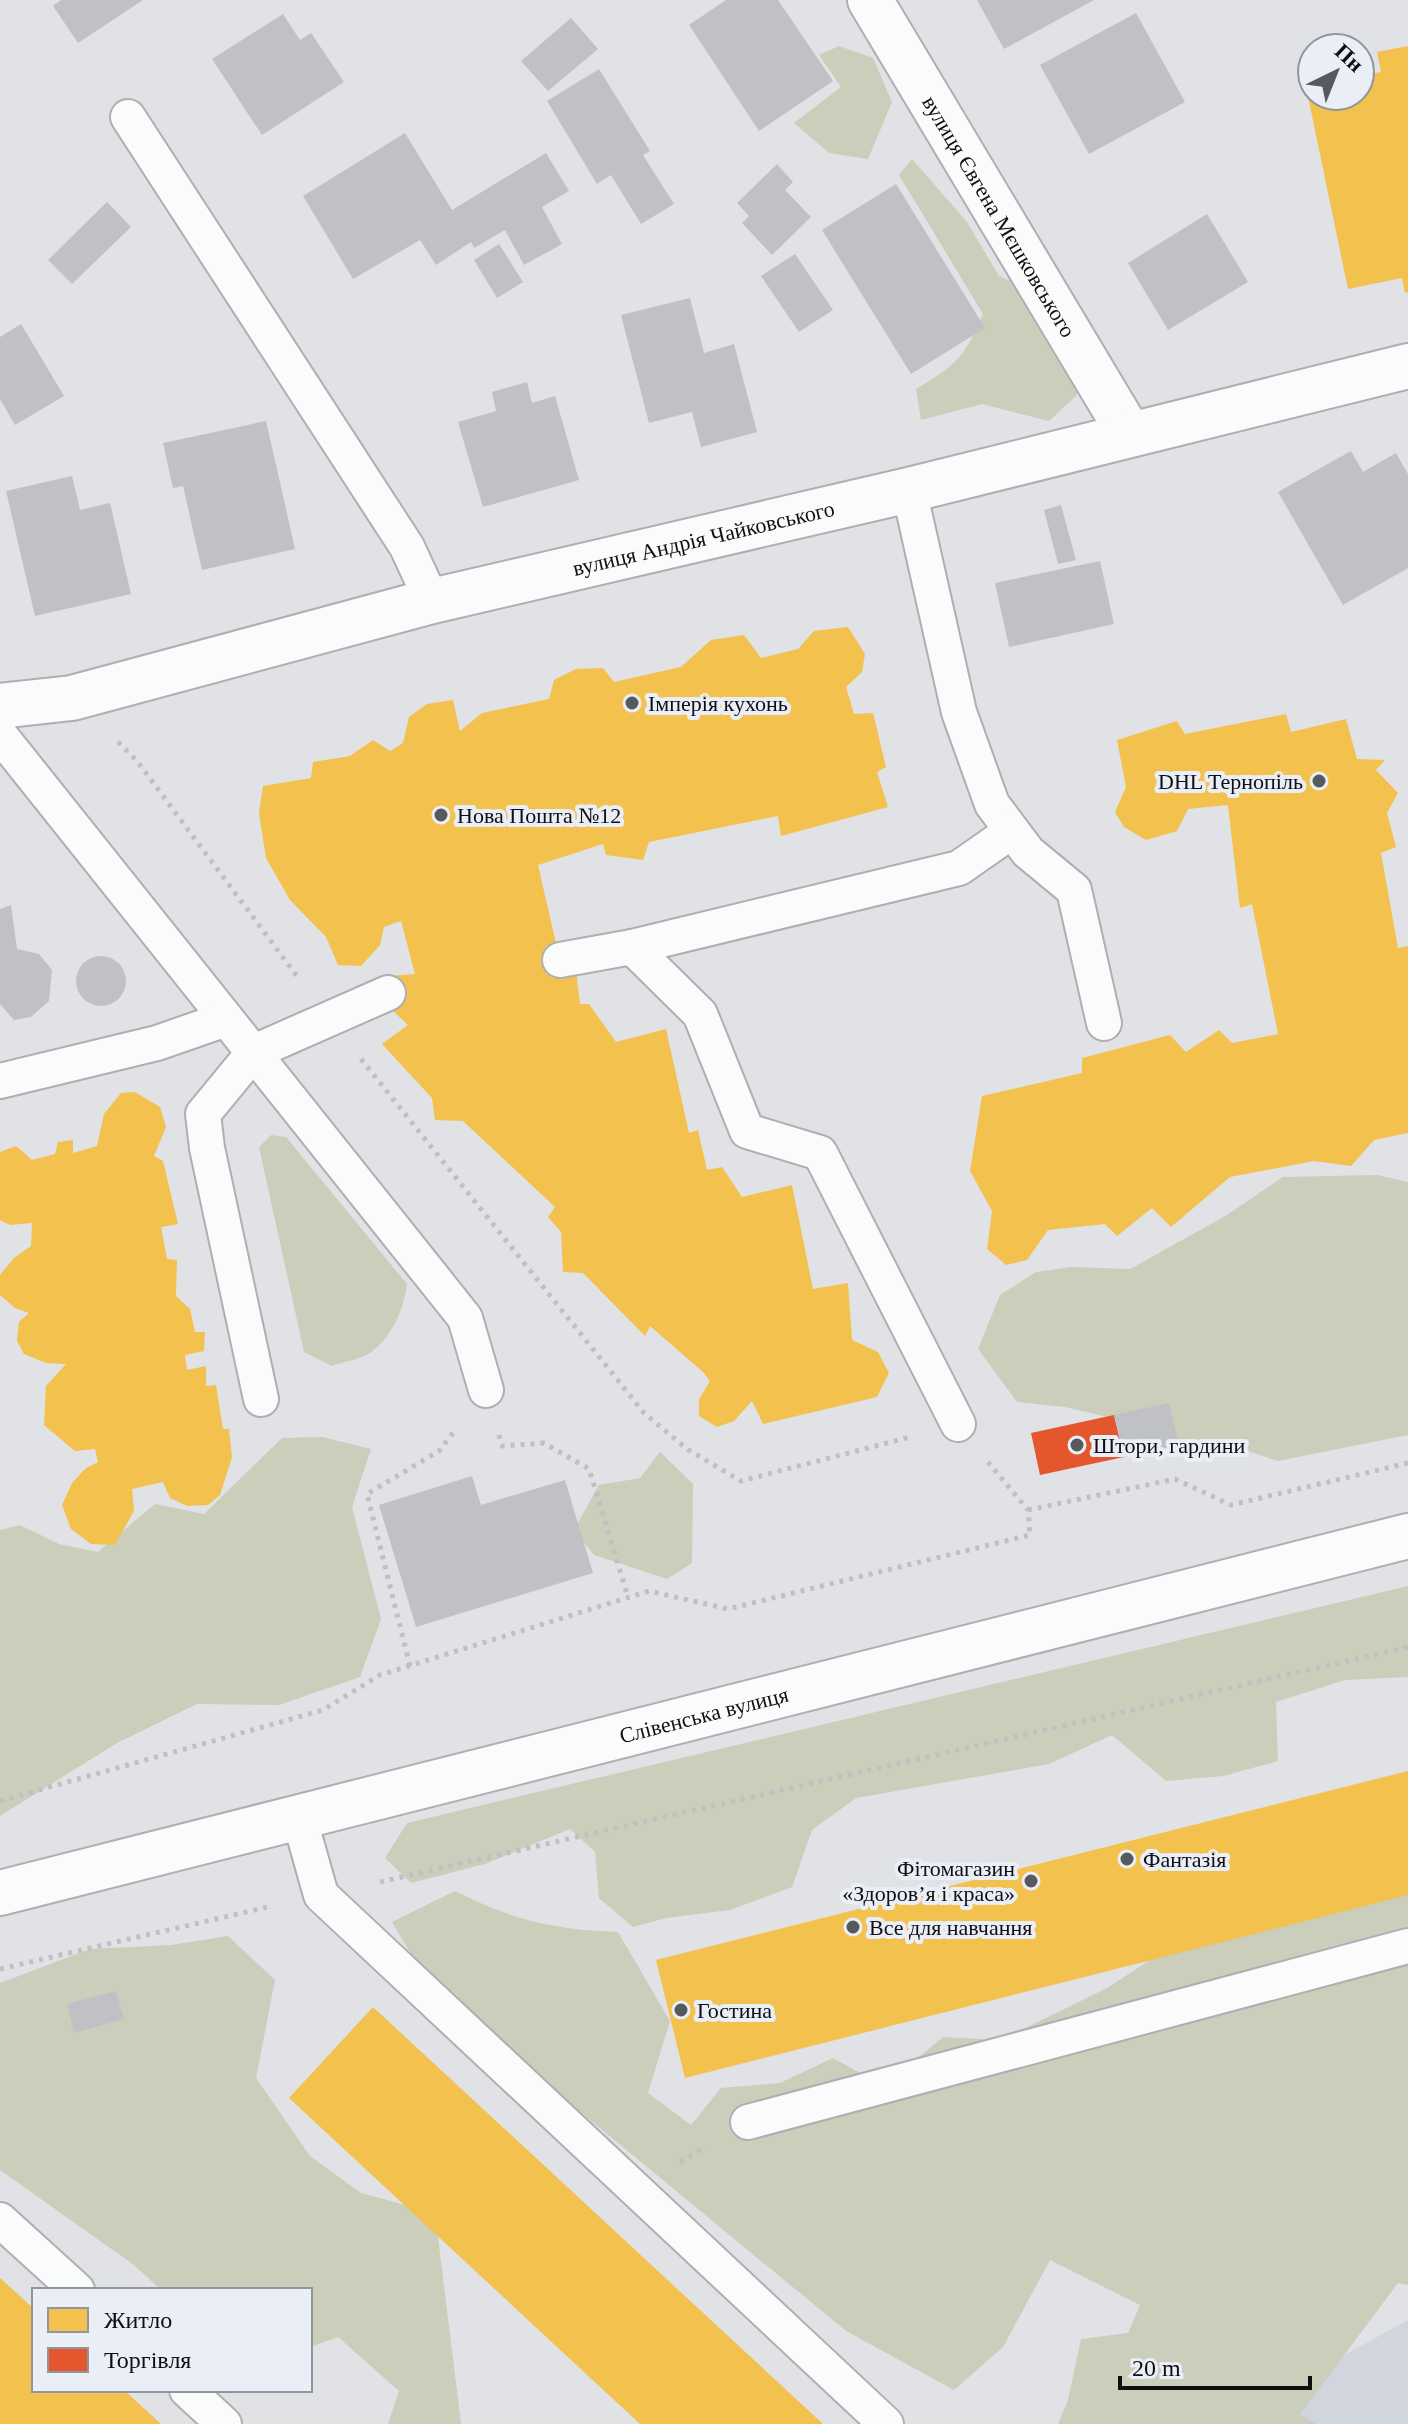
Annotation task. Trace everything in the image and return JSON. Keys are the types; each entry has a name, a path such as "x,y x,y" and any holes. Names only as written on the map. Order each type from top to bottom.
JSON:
{"street":[{"name":"вулиця Євгена Мєшковського","path":"870,0 1129,433"},
{"name":"вулиця Андрія Чайковського","path":"0,706 72,698 432,601 909,490 1408,366"},
{"name":"Слівенська вулиця","path":"0,1893 1408,1536"}],"lane":[{"path":"128,117 407,547 432,601"},
{"path":"909,490 959,712 992,804 1028,852 1074,890 1104,1023"},
{"path":"0,735 465,1318 486,1390"},
{"path":"560,960 632,947 959,868 1012,831"},
{"path":"632,947 700,1014 747,1131 820,1153 958,1424"},
{"path":"261,1399 207,1148 203,1114 254,1052 388,993"},
{"path":"0,1081 157,1043 226,1019"},
{"path":"299,1817 321,1895 886,2424"},
{"path":"748,2122 1408,1946"},
{"path":"0,2220 75,2288"},
{"path":"189,2392 224,2424"}],"path":[{"path":"0,1801 323,1710 380,1675 649,1591 728,1609 1030,1535 1028,1510 958,1424 741,1481 687,1449 644,1413 329,1019 137,761 72,698"},
{"path":"486,1390 502,1446 544,1443 589,1469 628,1597"},
{"path":"410,1666 367,1494 439,1451 486,1390"},
{"path":"1028,1510 1175,1479 1231,1505 1408,1463"},
{"path":"0,1969 1408,1647"},
{"path":"634,2189 748,2122"}],"shaded area":[{"path":"1408,2320 1408,2424 1272,2424 1259,2402"}],"green space":[{"path":"839,46 873,58 892,102 868,159 829,153 794,123 841,87 819,55"},
{"path":"912,159 967,222 999,276 1049,298 1091,359 1076,396 1049,421 982,404 921,420 916,389 958,359 983,314 899,175"},
{"path":"271,1135 286,1137 407,1284 403,1304 390,1332 364,1356 332,1366 304,1352 259,1147"},
{"path":"1377,1175 1408,1182 1408,1435 1278,1461 1223,1443 1186,1443 1137,1424 1065,1407 1017,1402 978,1349 1000,1295 1036,1272 1071,1267 1130,1269 1227,1215 1283,1177"},
{"path":"322,1437 371,1449 352,1507 381,1619 360,1677 279,1705 197,1704 117,1743 0,1816 0,1530 20,1525 59,1544 98,1552 155,1504 204,1514 282,1438"},
{"path":"660,1452 693,1484 692,1563 667,1579 594,1555 574,1530 599,1485 640,1478"},
{"path":"1408,1586 1408,1677 1345,1680 1276,1702 1278,1761 1223,1776 1166,1781 1112,1735 1049,1764 856,1798 812,1830 792,1887 730,1910 666,1918 633,1927 599,1898 595,1852 570,1829 485,1864 411,1883 385,1858 407,1823"},
{"path":"1408,1884 1408,2285 1398,2283 1300,2414 1316,2424 1058,2424 1068,2400 1081,2339 1128,2333 1140,2305 1050,2260 1003,2347 954,2390 846,2331 504,2049 425,1978 392,1922 455,1891 534,1922 618,1932 670,2021 648,2093 691,2125 721,2088 780,2083 833,2058 884,2086 943,2037 1001,2040 1109,1987 1204,1924"},
{"path":"228,1936 275,1980 256,2078 310,2156 361,2193 435,2213 461,2424 388,2424 399,2391 338,2337 312,2346 312,2288 159,2288 134,2265 0,2170 0,1983 90,1949 171,1945"}],"building: Житло":[{"path":"1408,46 1408,292 1405,293 1402,278 1348,289 1311,112 1376,112 1376,73 1381,72 1377,52"},
{"path":"848,627 865,654 862,672 846,687 854,714 873,713 886,767 877,772 888,807 781,836 778,816 649,842 643,860 606,855 603,844 538,865 562,969 576,970 580,1004 589,1004 616,1042 666,1029 689,1133 698,1130 707,1170 722,1167 742,1197 792,1185 813,1289 848,1283 852,1340 878,1352 889,1373 877,1397 763,1424 752,1401 734,1421 717,1427 699,1416 699,1399 710,1381 703,1372 650,1326 645,1336 583,1273 563,1272 561,1232 548,1217 555,1207 463,1121 435,1120 432,1098 382,1044 408,1025 390,1008 388,993 388,976 415,974 401,921 384,927 380,945 361,966 338,965 326,937 290,900 266,858 259,813 263,786 311,778 313,762 350,756 373,740 390,751 403,743 409,717 427,704 453,700 460,731 482,713 549,699 554,680 576,669 603,668 614,682 681,667 711,640 744,635 761,658 798,649 814,631"},
{"path":"1286,714 1291,732 1346,719 1357,759 1385,760 1376,770 1398,793 1387,813 1396,847 1381,853 1398,948 1408,946 1408,1133 1374,1140 1351,1166 1314,1161 1230,1177 1171,1227 1152,1208 1117,1236 1105,1224 1048,1230 1027,1260 1006,1265 987,1249 992,1211 970,1171 982,1096 1082,1073 1082,1058 1170,1035 1186,1052 1219,1030 1232,1043 1278,1034 1252,904 1240,908 1228,805 1188,809 1177,831 1146,840 1124,827 1115,812 1126,787 1117,740 1177,721 1185,734"},
{"path":"135,1092 160,1107 166,1127 154,1156 163,1161 178,1224 161,1227 167,1259 177,1260 176,1296 190,1309 195,1332 205,1332 204,1351 185,1355 187,1370 206,1366 206,1386 216,1385 223,1429 229,1429 232,1457 220,1495 208,1505 187,1506 170,1498 163,1482 132,1489 134,1511 115,1545 91,1544 71,1529 62,1505 72,1483 86,1468 98,1462 95,1449 75,1451 44,1425 46,1386 66,1364 46,1363 24,1354 17,1341 19,1322 29,1313 15,1308 0,1295 0,1275 14,1258 31,1246 32,1223 10,1225 0,1220 0,1152 16,1146 32,1160 55,1154 58,1142 73,1140 73,1153 97,1146 104,1114 121,1093"},
{"path":"1408,1771 1408,1895 685,2078 656,1960"},
{"path":"373,2007 823,2424 640,2424 289,2098"},
{"path":"0,2278 32,2307 32,2392 126,2392 161,2424 0,2424"}],"building: Торгівля":[{"name":"Штори, гардини","path":"1114,1415 1124,1457 1040,1475 1031,1433"}],"building: Інше":[{"path":"61,0 143,0 78,43 53,6"},
{"path":"726,0 778,0 833,81 759,131 689,25"},
{"path":"977,0 1094,0 1004,49"},
{"path":"1136,13 1185,102 1089,154 1040,65"},
{"path":"283,14 300,40 311,33 344,82 262,135 212,59"},
{"path":"571,18 598,49 548,91 521,61"},
{"path":"599,69 650,151 643,155 674,204 641,224 611,175 597,184 547,101"},
{"path":"405,133 452,210 546,153 569,191 542,207 562,244 524,265 505,230 474,248 471,242 436,265 420,240 353,279 303,196"},
{"path":"777,164 793,182 785,190 811,217 772,255 742,223 749,216 737,203"},
{"path":"896,184 985,328 911,374 822,230"},
{"path":"107,202 131,227 72,284 48,260"},
{"path":"1207,214 1248,282 1168,330 1128,263"},
{"path":"499,244 523,282 497,298 474,260"},
{"path":"795,254 833,310 799,332 761,276"},
{"path":"690,298 704,353 734,344 757,432 701,447 692,412 649,423 621,315"},
{"path":"21,324 64,396 15,425 0,399 0,337"},
{"path":"527,382 532,403 555,396 579,480 483,507 458,422 496,411 492,392"},
{"path":"266,421 295,549 202,570 183,486 173,488 163,443"},
{"path":"1351,451 1363,472 1396,453 1408,474 1408,568 1343,605 1278,492"},
{"path":"72,476 80,510 110,503 131,594 35,616 6,491"},
{"path":"1061,505 1076,560 1058,564 1044,510"},
{"path":"1100,561 1114,624 1009,647 995,583"},
{"path":"11,905 17,949 39,954 52,970 49,1001 31,1017 14,1020 0,1004 0,909"},
{"path":"101,956 118,964 126,981 118,998 101,1006 84,998 76,981 84,964"},
{"path":"1169,1403 1179,1445 1124,1457 1114,1415"},
{"path":"472,1476 481,1505 565,1480 593,1573 416,1627 379,1505"},
{"path":"116,1991 124,2019 74,2033 67,2004"}],"place":[{"name":"Імперія кухонь","path":"632,703"},
{"name":"DHL Тернопіль","path":"1319,781"},
{"name":"Нова Пошта №12","path":"441,815"},
{"name":"Штори, гардини","path":"1077,1445"},
{"name":"Фантазія","path":"1127,1859"},
{"name":"Фітомагазин «Здоровʼя і краса»","path":"1031,1881"},
{"name":"Все для навчання","path":"853,1927"},
{"name":"Гостина","path":"681,2010"}]}
